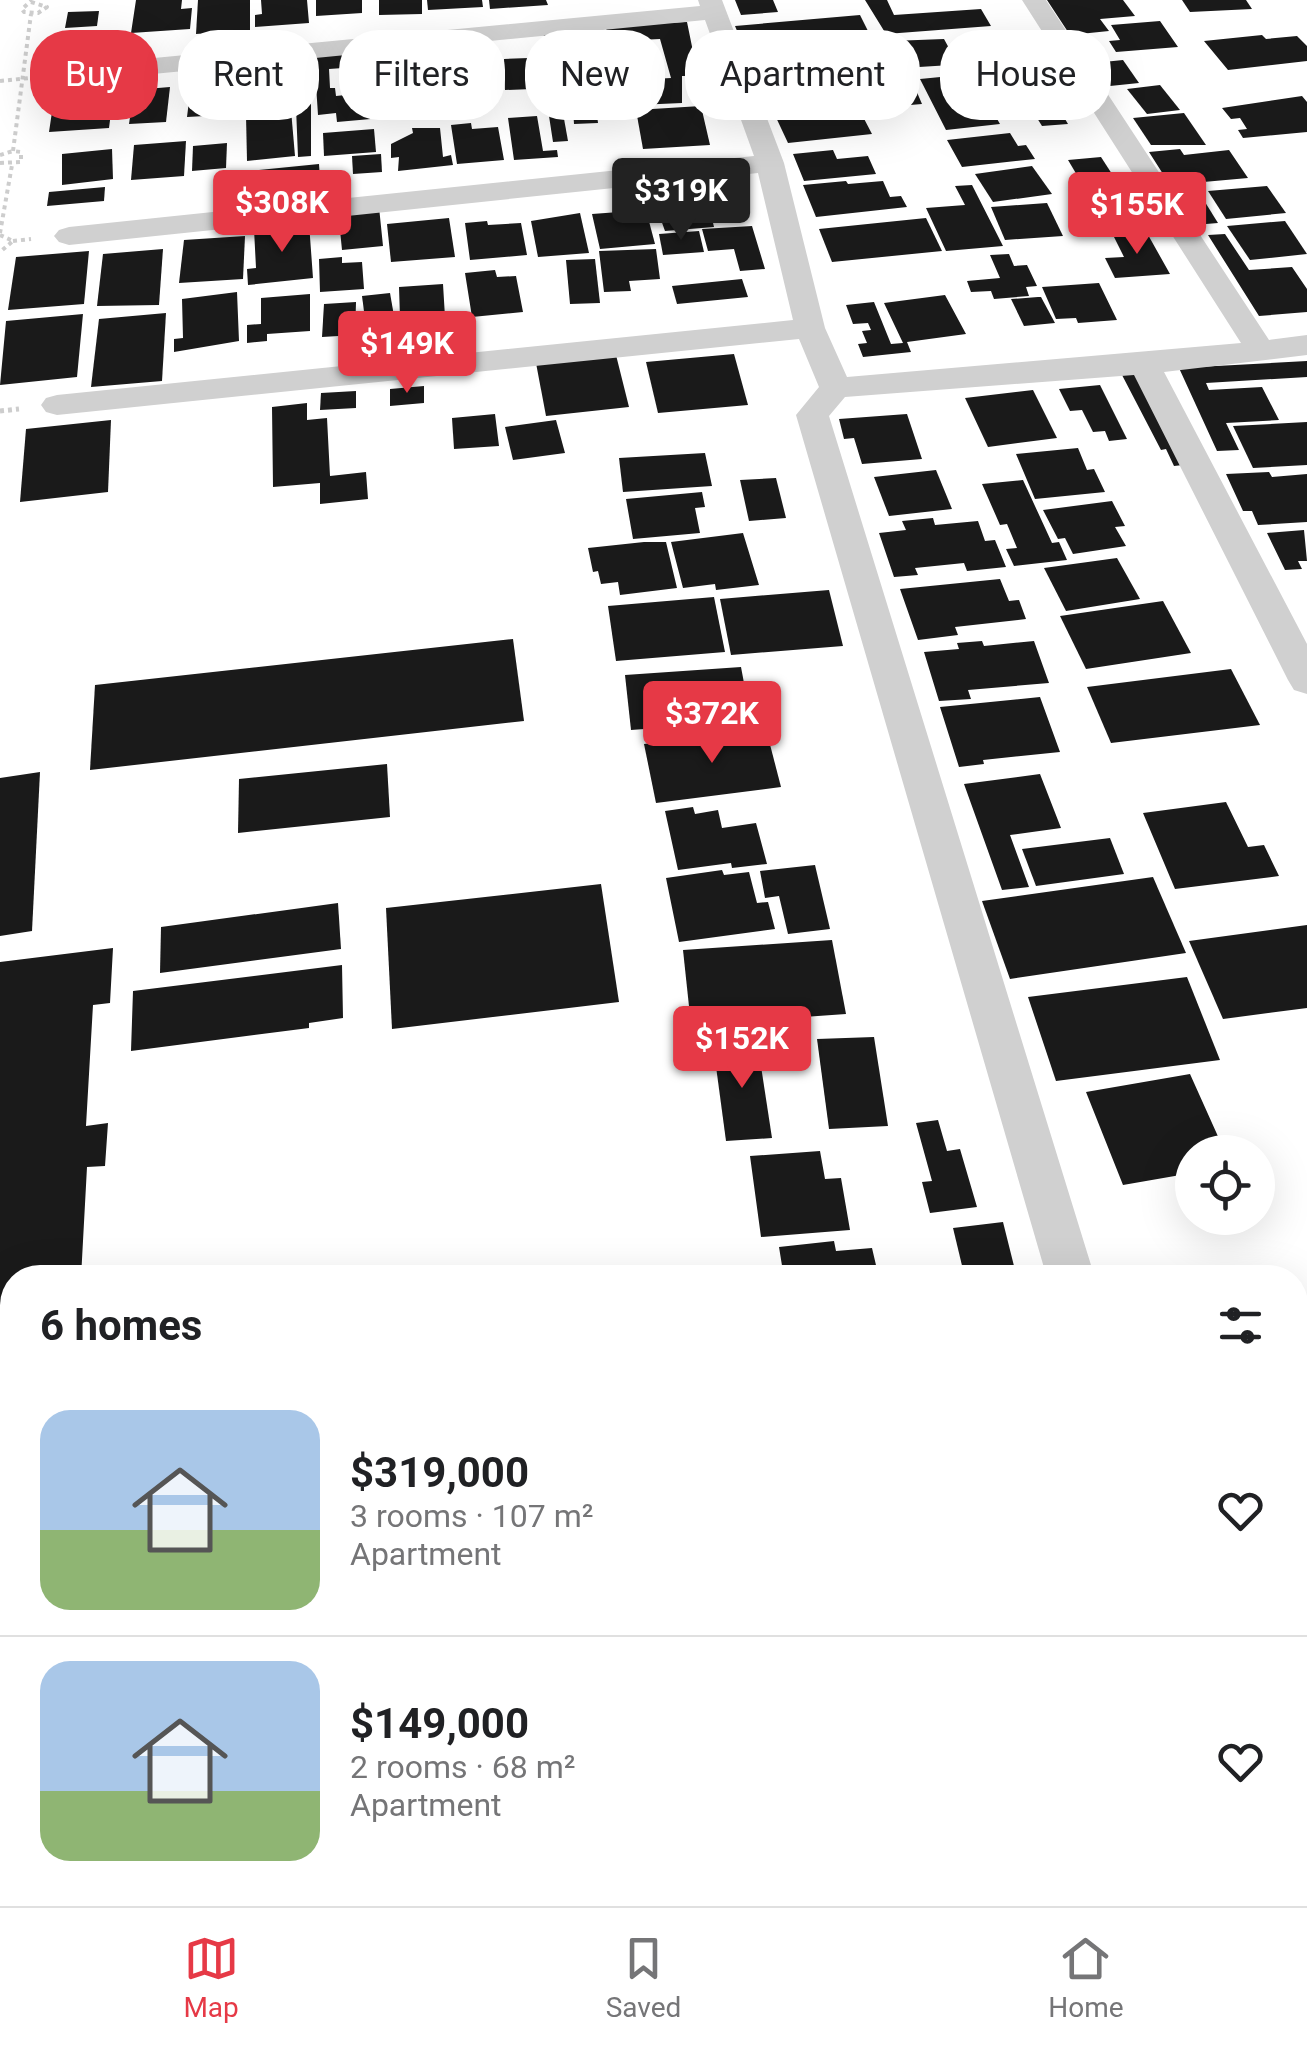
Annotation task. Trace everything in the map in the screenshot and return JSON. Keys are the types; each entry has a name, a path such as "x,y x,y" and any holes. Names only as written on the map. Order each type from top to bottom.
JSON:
{"street":[{"path":"1034,0 1260,349"},
{"path":"158,64 712,6 770,164 810,328 836,388"},
{"path":"69,236 770,164"},
{"path":"56,405 810,328"},
{"path":"1067,1265 812,415 836,388 1144,364 1307,345"},
{"path":"1144,364 1307,680"}],"path":[{"path":"32,1 47,6 31,14 22,9 32,1"},
{"path":"14,151 31,14"},
{"path":"0,81 30,79"},
{"path":"0,155 14,151 24,156 12,165 0,234 12,241 0,252"},
{"path":"0,163 12,165"}],"building":[{"path":"136,0 182,0 181,9 192,8 190,29 131,30"},
{"path":"198,0 250,0 250,30 196,30"},
{"path":"261,0 307,0 309,23 255,27 255,15 262,14"},
{"path":"316,0 362,0 362,13 316,16"},
{"path":"379,0 422,0 422,14 379,15"},
{"path":"427,0 482,0 483,7 428,10"},
{"path":"489,0 546,0 548,5 490,9"},
{"path":"735,0 773,0 778,12 741,15"},
{"path":"865,0 887,0 894,15 981,9 991,26 920,31 884,30"},
{"path":"1047,0 1123,0 1135,16 1100,19 1108,30 1067,30"},
{"path":"1182,0 1246,0 1252,9 1190,12"},
{"path":"99,11 97,26 65,28 68,12"},
{"path":"860,15 868,30 737,30 735,26"},
{"path":"1160,21 1178,47 1116,52 1111,41 1120,40 1111,25"},
{"path":"687,22 682,103 665,104 665,78 671,78 665,57 665,30 606,30 606,26"},
{"path":"1262,35 1266,39 1297,36 1307,46 1307,61 1228,70 1204,41"},
{"path":"940,39 940,66 920,67 920,40"},
{"path":"339,52 339,68 329,69 330,88 335,88 339,96 339,120 360,120 337,122 336,113 319,115 319,54"},
{"path":"525,58 525,89 505,90 505,59"},
{"path":"1123,60 1139,83 1111,86 1111,61"},
{"path":"940,77 940,118 920,79"},
{"path":"1160,85 1180,110 1147,114 1127,89"},
{"path":"170,87 166,122 129,124 130,120 158,120 158,88"},
{"path":"1302,96 1307,102 1307,132 1243,138 1238,130 1247,129 1240,118 1231,119 1222,108"},
{"path":"685,107 685,120 704,120 710,145 643,149 638,120 665,120 665,108"},
{"path":"1184,113 1206,145 1151,145 1133,118"},
{"path":"508,118 538,120 543,151 557,150 558,157 514,160"},
{"path":"51,120 110,120 109,128 49,132"},
{"path":"246,120 292,120 295,156 247,161"},
{"path":"297,120 311,120 311,156 298,157"},
{"path":"550,120 564,120 568,141 553,142"},
{"path":"574,120 598,123 574,124"},
{"path":"777,120 865,120 872,134 788,143"},
{"path":"941,120 998,120 1000,124 946,130"},
{"path":"1038,120 1066,120 1068,124 1042,126"},
{"path":"471,123 472,129 498,127 504,160 457,164 451,125"},
{"path":"412,128 440,128 443,157 451,155 453,165 398,171 399,157 391,158 391,144 413,133"},
{"path":"374,129 376,152 324,156 323,133"},
{"path":"1010,133 1018,146 1026,145 1035,159 962,167 947,140"},
{"path":"186,141 184,176 131,180 134,145"},
{"path":"227,143 226,168 192,171 193,146"},
{"path":"112,149 113,179 62,185 62,154"},
{"path":"1180,149 1184,155 1229,150 1248,178 1170,185 1149,152"},
{"path":"833,150 837,159 868,156 876,174 804,181 793,154"},
{"path":"381,154 382,172 353,174 352,156"},
{"path":"1101,157 1121,188 1087,192 1068,160"},
{"path":"319,164 320,180 259,185 259,170"},
{"path":"1032,166 1052,194 993,202 975,174"},
{"path":"714,176 717,186 677,189 680,199 692,198 694,206 709,206 714,227 665,231 647,181"},
{"path":"883,181 890,197 901,196 907,207 816,217 803,185"},
{"path":"972,185 1003,246 946,251 926,208 965,205 955,186"},
{"path":"1195,186 1218,223 1194,225 1170,188"},
{"path":"1267,186 1286,213 1226,219 1208,191"},
{"path":"105,187 104,201 47,206 49,192"},
{"path":"1047,203 1063,236 1005,240 991,207"},
{"path":"379,207 383,246 342,250 339,220 325,221 324,212"},
{"path":"646,210 655,244 600,249 592,214"},
{"path":"580,213 589,253 538,257 531,221"},
{"path":"449,218 455,257 391,262 387,224"},
{"path":"926,218 942,251 832,262 819,229"},
{"path":"487,221 488,225 521,223 527,255 470,260 465,223"},
{"path":"1285,221 1307,254 1250,260 1227,226"},
{"path":"309,223 313,278 248,285 247,269 256,268 254,229"},
{"path":"752,226 765,269 740,271 734,249 708,251 702,229"},
{"path":"699,231 704,252 663,255 659,234"},
{"path":"1147,233 1170,274 1115,278 1105,258 1124,257 1113,235"},
{"path":"1225,234 1249,270 1292,267 1307,289 1307,312 1259,316 1208,235"},
{"path":"245,236 243,279 179,283 184,240"},
{"path":"163,249 159,305 97,306 103,254"},
{"path":"656,249 660,279 629,281 631,291 604,292 599,251"},
{"path":"89,251 84,304 8,310 16,257"},
{"path":"1009,254 1014,266 1027,265 1037,286 1026,287 1029,296 994,299 991,291 971,292 967,281 1000,278 990,255"},
{"path":"342,257 342,263 362,262 364,289 320,292 319,259"},
{"path":"595,259 600,303 570,304 566,260"},
{"path":"495,270 497,277 516,276 523,312 472,317 465,273"},
{"path":"742,279 748,297 677,304 672,286"},
{"path":"1099,283 1117,320 1078,323 1076,318 1056,319 1042,287"},
{"path":"443,284 445,317 423,318 424,326 393,328 393,318 400,318 399,287"},
{"path":"237,292 239,341 174,352 174,339 183,338 182,299"},
{"path":"390,293 394,316 365,319 362,296"},
{"path":"310,294 310,331 267,334 267,341 247,343 247,325 261,324 261,298"},
{"path":"945,295 966,334 907,342 911,352 863,357 858,344 867,343 862,331 871,330 868,323 853,324 846,305 874,302 891,344 903,343 884,303"},
{"path":"1041,297 1055,323 1024,326 1011,299"},
{"path":"356,302 355,335 322,337 324,304"},
{"path":"166,313 162,381 91,387 99,319"},
{"path":"83,314 77,377 0,385 6,321"},
{"path":"734,354 748,405 658,413 646,362"},
{"path":"616,355 629,407 546,416 536,363"},
{"path":"1307,361 1307,377 1206,383 1209,390 1262,387 1279,420 1226,423 1239,450 1217,451 1179,368"},
{"path":"1153,372 1192,464 1174,466 1166,449 1161,450 1122,375"},
{"path":"1100,385 1127,439 1109,441 1105,431 1093,432 1082,410 1070,411 1059,389"},
{"path":"424,386 424,403 390,406 390,389"},
{"path":"1033,390 1057,438 988,447 965,398"},
{"path":"356,391 356,408 320,410 321,393"},
{"path":"307,403 307,420 327,418 330,476 366,472 368,499 320,504 320,483 273,487 272,407"},
{"path":"495,414 499,446 454,449 452,418"},
{"path":"907,414 922,459 862,464 854,438 844,439 839,419"},
{"path":"111,420 108,492 20,502 26,429"},
{"path":"556,420 565,453 513,460 505,427"},
{"path":"1307,422 1307,465 1253,468 1233,426"},
{"path":"1078,448 1087,470 1094,469 1105,492 1035,499 1016,454"},
{"path":"705,453 712,486 623,492 619,458"},
{"path":"936,470 952,509 889,516 874,477"},
{"path":"1269,472 1272,477 1307,474 1307,522 1258,525 1252,511 1243,511 1226,474"},
{"path":"776,478 786,518 749,521 740,480"},
{"path":"1023,480 1052,543 1059,542 1067,560 1014,566 1006,549 1017,548 1007,524 1000,525 982,484"},
{"path":"702,492 705,507 695,508 700,533 633,539 626,499"},
{"path":"1112,501 1125,526 1115,527 1126,546 1073,554 1065,538 1058,539 1043,510"},
{"path":"933,518 935,525 978,521 985,541 995,540 1006,567 967,571 964,563 915,568 918,575 894,577 879,533 906,530 902,521"},
{"path":"1304,530 1307,561 1298,561 1302,569 1285,570 1267,533"},
{"path":"743,533 759,585 716,590 715,584 683,588 671,542"},
{"path":"666,542 677,588 620,595 618,582 601,584 598,571 593,572 588,548"},
{"path":"1117,558 1140,599 1066,611 1044,568"},
{"path":"1000,579 1009,601 1019,600 1026,619 955,627 958,635 918,640 900,589"},
{"path":"829,590 843,646 731,655 720,599"},
{"path":"714,597 725,652 616,661 608,606"},
{"path":"1163,601 1191,653 1086,669 1060,616"},
{"path":"513,639 524,721 90,770 95,685"},
{"path":"982,641 984,646 1034,641 1049,683 968,690 971,699 939,701 924,652 959,649 957,643"},
{"path":"741,667 751,721 631,730 625,675"},
{"path":"1231,669 1260,725 1111,743 1087,687"},
{"path":"1040,697 1060,752 983,760 984,764 959,767 940,707"},
{"path":"766,729 781,787 656,803 644,744"},
{"path":"387,764 390,817 238,833 239,779"},
{"path":"40,772 32,931 0,936 0,778"},
{"path":"1040,774 1061,828 1010,835 1029,887 1002,890 964,784"},
{"path":"1226,802 1248,847 1264,845 1279,876 1175,889 1143,813"},
{"path":"693,807 695,814 718,810 722,828 756,823 767,864 732,868 731,863 678,870 665,811"},
{"path":"1110,838 1124,874 1036,886 1022,849"},
{"path":"815,865 830,929 788,934 779,896 765,898 760,871"},
{"path":"722,870 724,875 749,872 757,903 768,902 775,929 679,942 666,878"},
{"path":"1153,877 1186,953 1010,979 982,901"},
{"path":"601,884 619,1002 392,1029 386,908"},
{"path":"338,903 341,949 160,973 161,927"},
{"path":"1307,925 1307,1008 1223,1019 1189,941"},
{"path":"832,940 846,1014 691,1025 683,950"},
{"path":"113,948 110,1003 93,1005 86,1126 108,1123 105,1166 87,1167 82,1265 0,1265 0,962"},
{"path":"342,965 343,1018 309,1023 309,1028 131,1051 133,991"},
{"path":"1187,977 1220,1060 1056,1081 1028,997"},
{"path":"874,1037 888,1126 829,1129 817,1039"},
{"path":"757,1040 772,1138 726,1141 713,1044"},
{"path":"1190,1074 1217,1135 1175,1135 1175,1176 1123,1185 1086,1092"},
{"path":"938,1120 947,1151 960,1149 977,1207 930,1213 922,1182 932,1181 916,1123"},
{"path":"820,1151 825,1179 841,1178 850,1230 761,1237 750,1156"},
{"path":"1003,1222 1014,1265 962,1265 953,1228"},
{"path":"834,1241 836,1251 872,1248 876,1265 782,1265 779,1247"}]}
